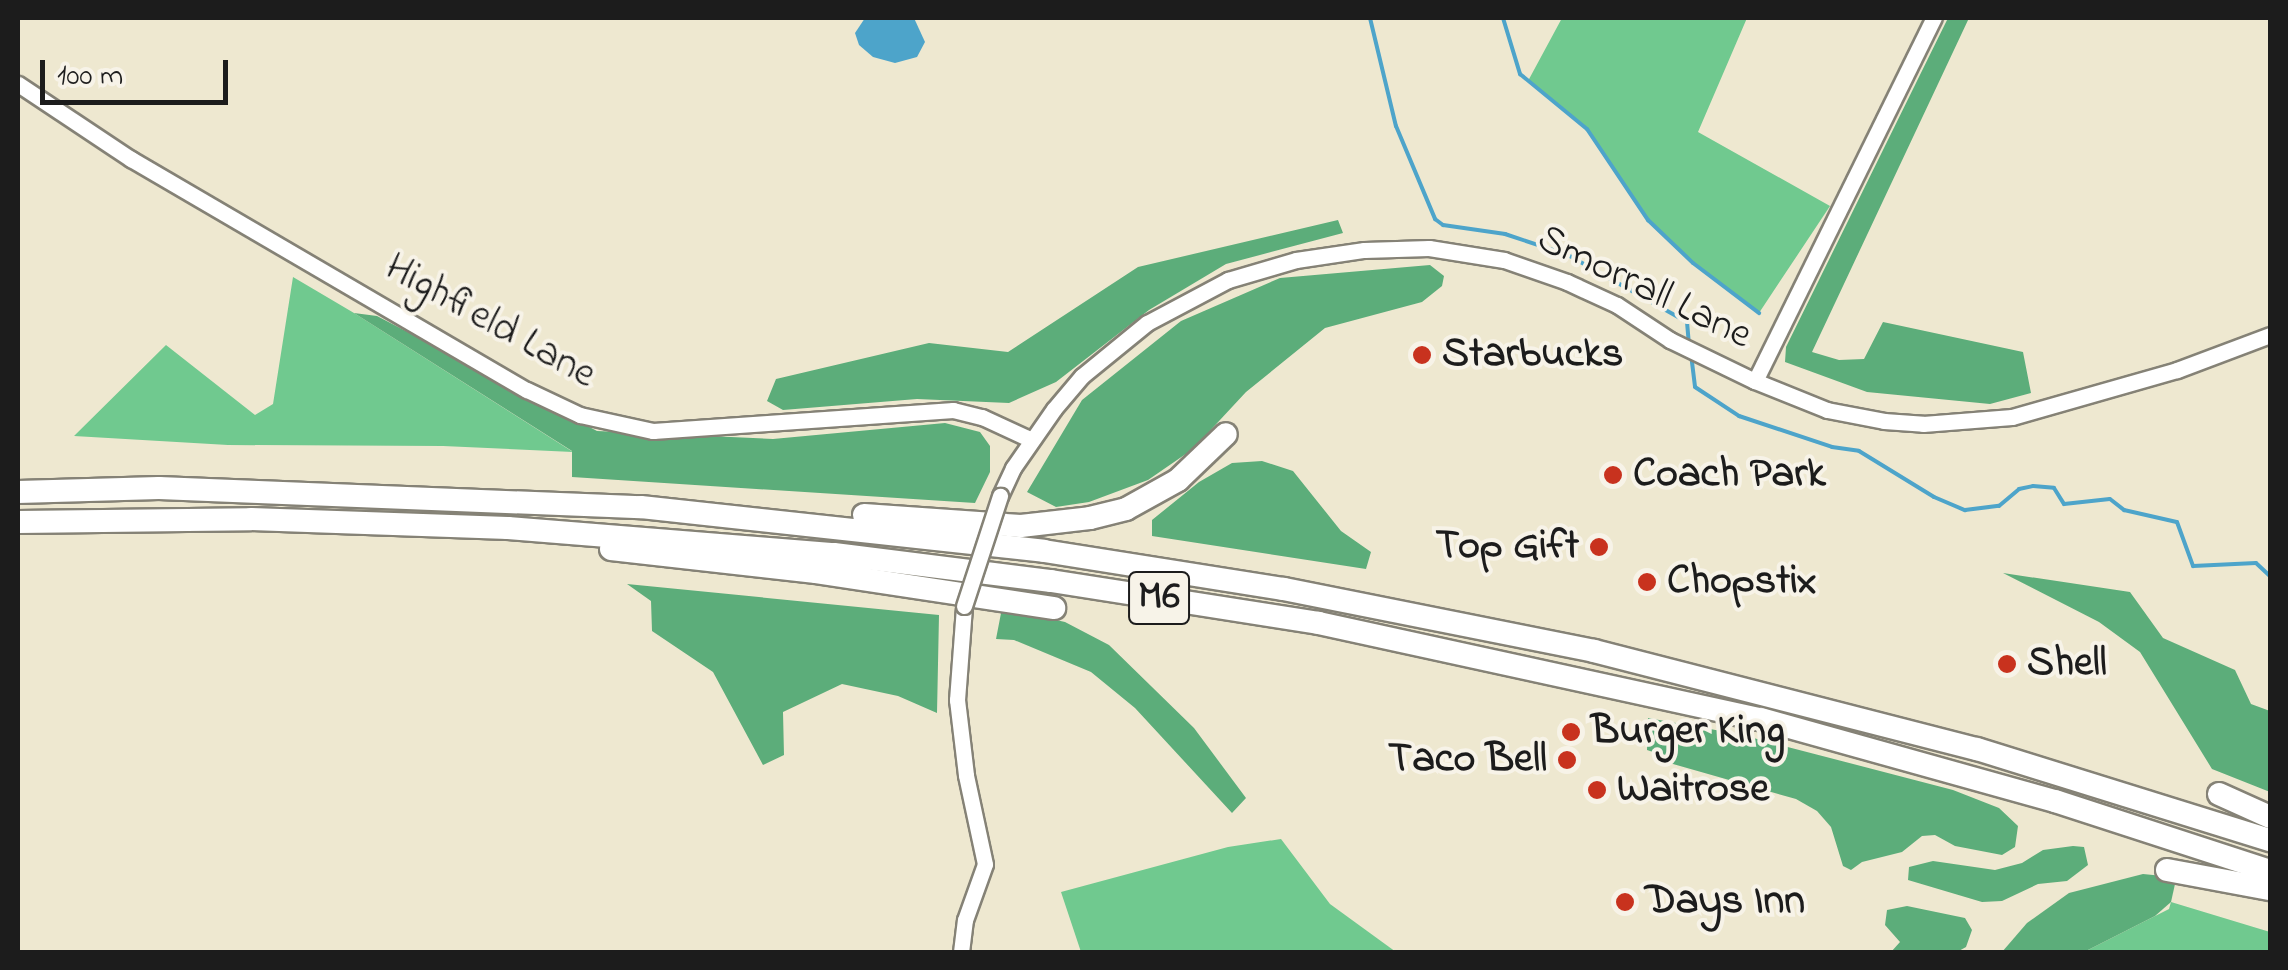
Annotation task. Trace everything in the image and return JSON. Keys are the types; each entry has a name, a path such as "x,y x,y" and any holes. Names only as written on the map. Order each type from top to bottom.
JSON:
{"highway":[{"path":"641,508 804,510 1021,526 1064,523 1126,509 1178,480 1226,434"},
{"name":"M6","path":"18,492 159,488 641,508 1044,551 1428,615 1594,650 1864,718 2270,840"},
{"path":"251,519 816,572 1054,608"},
{"name":"M6","path":"18,522 251,519 508,528 834,554 1051,581 1319,624 1760,719 2055,801 2270,872"},
{"path":"2218,794 2270,817"},
{"path":"2167,870 2270,890"}],"street":[{"path":"1755,381 1934,18"},
{"name":"Highfield Lane","path":"18,84 130,160 580,416 653,431 953,410 982,417 1032,440"},
{"name":"Smorrall Lane","path":"1032,440 1082,376 1147,322 1228,280 1296,260 1399,247 1504,260 1567,282 1755,381 1827,410 1884,421 1985,421 2086,399 2270,336"},
{"path":"961,952 964,920 985,864 966,774 957,700 964,606 1000,496 1032,440"}],"green space":[{"path":"1562,18 1747,18 1698,132 1830,206 1759,313 1691,260 1648,220 1587,129 1528,81"},
{"path":"1948,18 1969,18 1812,352 1839,360 1864,359 1883,322 2023,352 2031,393 1990,404 1867,392 1785,362 1786,347"},
{"path":"1338,220 1343,233 1226,264 1149,310 1056,382 1009,403 917,399 783,410 767,401 776,379 929,343 1008,352 1138,267"},
{"path":"1430,265 1444,276 1442,286 1422,302 1325,328 1246,392 1193,449 1148,480 1089,502 1056,507 1027,492 1082,400 1181,321 1280,278"},
{"path":"293,277 573,452 443,446 228,445 74,436 166,345 255,415 273,404"},
{"path":"354,313 377,316 597,431 773,439 945,423 980,432 990,446 990,472 975,503 572,477 572,451"},
{"path":"1262,461 1293,471 1341,531 1371,552 1366,569 1152,536 1152,520 1199,482 1232,463"},
{"path":"2003,573 2130,592 2163,638 2235,670 2251,704 2270,711 2270,792 2212,769 2140,652 2099,622"},
{"path":"627,584 939,615 937,713 898,696 842,684 783,712 784,755 763,765 713,672 652,631 651,601"},
{"path":"1002,608 1065,622 1109,645 1194,728 1246,798 1232,813 1135,708 1091,672 1014,640 996,639"},
{"path":"1648,718 1738,734 1953,790 1999,808 2018,826 2015,847 2002,855 1955,846 1935,835 1922,836 1902,852 1862,862 1851,870 1843,866 1831,827 1817,811 1796,799 1666,762 1665,756 1647,750"},
{"path":"1281,839 1330,904 1396,952 1081,952 1061,892 1228,847"},
{"path":"2084,847 2088,865 2067,881 2038,884 2002,901 1982,902 1908,880 1909,867 1933,861 1995,870 2022,863 2043,850"},
{"path":"2143,874 2163,876 2175,884 2171,902 2155,916 2084,952 2002,952 2027,923 2069,893"},
{"path":"2171,902 2270,932 2270,952 2084,952 2169,909"},
{"path":"1907,906 1965,918 1972,930 1966,947 1957,952 1891,952 1900,942 1885,925 1887,910"}],"water":[{"path":"865,18 914,18 925,42 917,57 895,63 873,57 859,45 855,33"}],"waterway":[{"path":"1370,18 1396,126 1435,219 1443,225 1505,234 1568,255 1687,322 1689,344"},
{"path":"1503,18 1520,74 1587,129 1648,220 1693,263 1759,313"},
{"path":"1691,354 1695,387 1739,416 1832,447 1859,451 1934,497 1965,510 1999,506 2019,489 2033,486 2054,488 2064,504 2110,499 2124,510 2177,522 2193,566 2256,563 2270,576"}],"place":[{"name":"Starbucks","path":"1422,355"},
{"name":"Coach Park","path":"1613,475"},
{"name":"Top Gift","path":"1599,547"},
{"name":"Chopstix","path":"1647,582"},
{"name":"Shell","path":"2007,664"},
{"name":"Burger King","path":"1571,732"},
{"name":"Taco Bell","path":"1567,760"},
{"name":"Waitrose","path":"1597,790"},
{"name":"Days Inn","path":"1625,902"}]}
